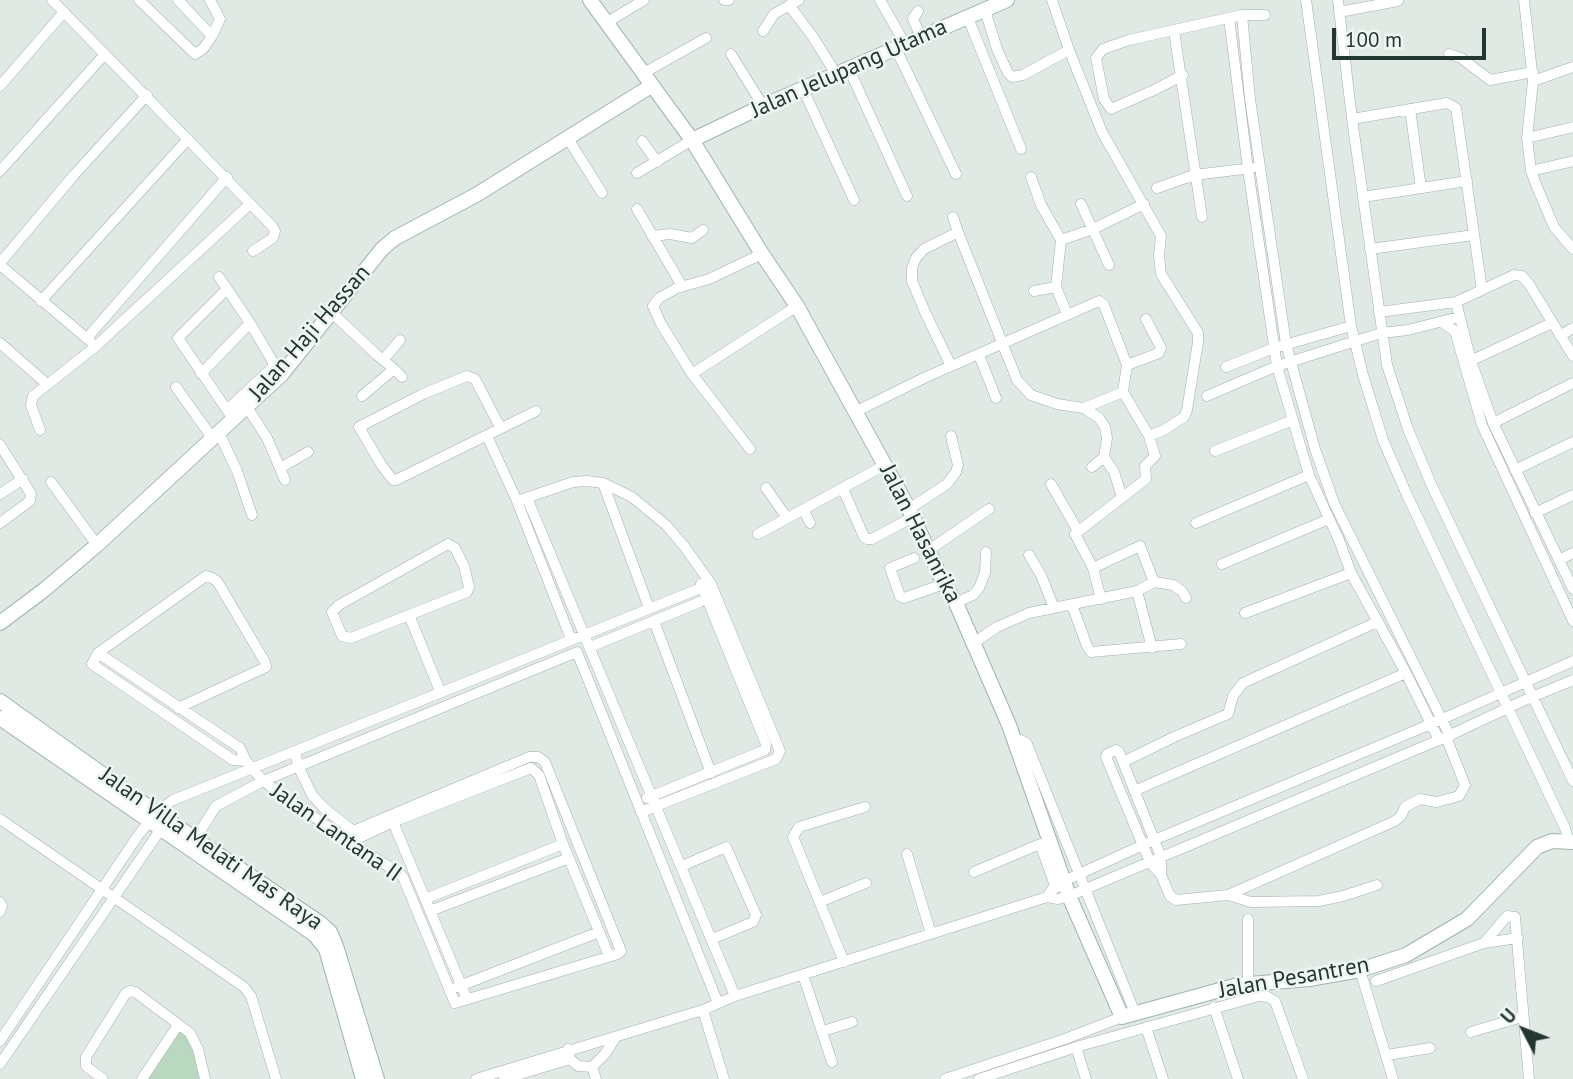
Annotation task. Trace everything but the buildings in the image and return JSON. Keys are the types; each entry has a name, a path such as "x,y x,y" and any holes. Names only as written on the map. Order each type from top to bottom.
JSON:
{"street":[{"path":"52,0 272,226 275,231 273,238 253,251"},
{"path":"139,0 195,54 203,49 218,25 220,15 210,0"},
{"path":"177,0 212,36"},
{"name":"Jalan Hasanrika","path":"590,0 691,140 797,306 857,411 956,603 1014,739 1064,898 1127,1012"},
{"path":"606,23 644,0"},
{"path":"880,0 956,174"},
{"name":"Jalan Jelupang Utama","path":"691,140 1007,0"},
{"path":"1052,0 1069,50 1108,144 1161,236 1161,274 1194,324 1198,342 1186,414 1164,430 1149,436"},
{"path":"1306,0 1351,326 1358,341 1383,440 1407,495 1511,707 1571,842"},
{"path":"1338,0 1378,312 1378,335 1387,365 1408,429 1431,484 1530,698 1573,779"},
{"path":"1524,0 1533,77 1527,138 1531,171 1554,227 1573,250"},
{"path":"1339,12 1398,1"},
{"path":"763,31 774,14 794,3 813,37 843,72 907,196"},
{"path":"985,10 997,49 1012,77 1023,75 1069,50"},
{"path":"918,11 913,19 921,37"},
{"path":"0,86 64,12"},
{"path":"1182,75 1111,109 1104,99 1096,58 1103,49 1150,34 1242,15 1265,15"},
{"path":"1161,875 1161,858 1116,750 1106,756 1150,862 1161,875 1170,896 1176,900 1228,895 1395,821 1405,807 1420,799 1437,802 1459,796 1465,785 1445,738 1442,720 1349,536 1315,449 1286,344 1250,99 1242,15"},
{"path":"968,18 1021,149"},
{"path":"1229,18 1277,366 1309,475 1339,540 1350,573 1431,724 1445,738"},
{"path":"1174,31 1202,217"},
{"path":"642,74 706,38"},
{"path":"0,171 105,54"},
{"path":"731,54 763,106"},
{"path":"1449,54 1461,58 1495,81 1533,77 1573,67"},
{"name":"Jalan Haji Hassan","path":"0,623 97,545 216,436 230,415 247,407 282,374 382,249 395,238 461,204 651,86"},
{"path":"803,89 854,200"},
{"path":"95,347 88,338 0,264 74,175 147,95"},
{"path":"1352,119 1447,103 1456,108 1482,290"},
{"path":"1410,109 1421,188"},
{"path":"1527,138 1573,127"},
{"path":"568,138 602,193"},
{"path":"41,301 188,139"},
{"path":"637,173 691,140"},
{"path":"642,141 656,162"},
{"path":"1531,171 1573,161"},
{"path":"1157,188 1195,175 1261,166"},
{"path":"88,338 227,177"},
{"path":"1031,177 1041,205 1061,240 1056,287 1066,314"},
{"path":"1363,197 1467,181"},
{"path":"40,430 31,401 47,384 95,347 250,204"},
{"path":"1081,204 1109,265"},
{"path":"1061,240 1093,229 1144,204"},
{"path":"637,209 682,286"},
{"path":"953,218 1001,344 1023,389 1031,395 1057,404 1084,408 1099,418 1105,427 1107,438 1104,457 1092,467"},
{"path":"652,236 670,234 692,238 703,230"},
{"path":"951,366 912,281 912,268 924,249 958,232"},
{"path":"1370,249 1474,235"},
{"path":"750,449 692,374 653,306 659,298 682,286 709,279 762,254"},
{"path":"1378,312 1455,302 1514,275 1522,276 1573,356"},
{"path":"219,277 250,323 271,358 273,367 230,415 178,338 227,289"},
{"path":"1034,291 1056,287"},
{"path":"857,411 1066,314 1101,302 1127,365 1123,392 1149,436 1155,456 1146,464 1146,479 1077,531"},
{"path":"1455,302 1482,425 1522,498 1573,621"},
{"path":"692,374 797,306"},
{"path":"331,312 398,373 362,396"},
{"path":"1208,396 1277,366 1378,335 1443,323 1460,317"},
{"path":"1127,365 1159,352 1161,348 1146,319"},
{"path":"201,374 250,323"},
{"path":"1443,323 1461,336"},
{"path":"1467,362 1552,324"},
{"path":"1226,367 1286,344 1351,326"},
{"path":"1560,336 1573,328"},
{"path":"383,360 400,340"},
{"path":"0,343 47,384"},
{"path":"979,355 996,398"},
{"path":"1467,362 1515,470 1522,498 1535,513 1573,589"},
{"path":"500,427 475,379 461,376 359,427 393,480 536,411"},
{"path":"1493,423 1573,383"},
{"path":"176,387 216,436 237,471 252,515"},
{"path":"1084,408 1123,392"},
{"path":"247,407 267,438 285,480"},
{"path":"1215,452 1293,420"},
{"path":"487,436 522,499 584,633 736,996"},
{"path":"843,489 864,537 872,539 947,484 958,466 951,436"},
{"path":"1515,470 1573,442"},
{"path":"0,445 31,494 30,501 0,523"},
{"path":"280,468 308,452"},
{"path":"1104,457 1114,472 1122,497"},
{"path":"758,534 886,466"},
{"path":"1196,523 1309,475"},
{"path":"0,494 23,479"},
{"path":"51,481 97,545"},
{"path":"522,499 573,482 603,483 632,498 666,525 684,546 701,573 780,751 779,756"},
{"path":"603,483 649,608"},
{"path":"1051,484 1077,531 1075,534 1093,568 1101,599"},
{"path":"766,488 787,518"},
{"path":"1535,513 1573,495"},
{"path":"522,499 571,639"},
{"path":"929,551 989,509"},
{"path":"804,510 810,523"},
{"path":"1222,564 1329,519"},
{"path":"1339,540 1349,536"},
{"path":"448,544 452,545 464,566 468,590 409,615 345,638 339,631 332,612 339,605 448,544"},
{"path":"1093,568 1140,546 1154,582"},
{"path":"956,603 973,595 979,588 985,573 986,552"},
{"path":"1559,560 1573,553"},
{"path":"1029,555 1041,575 1054,608"},
{"path":"914,558 890,568 900,596 904,598 944,584"},
{"path":"1245,612 1350,573"},
{"path":"178,708 266,667 217,581 206,576 98,653 92,664 233,760 249,765"},
{"path":"972,644 997,627 1029,613 1137,591 1154,582 1173,585 1182,591 1186,598"},
{"path":"0,1041 102,890 173,800 249,765 295,751 706,586"},
{"path":"1137,591 1152,648"},
{"path":"590,647 711,597"},
{"path":"711,597 766,744 765,750"},
{"path":"1072,605 1091,652 1181,644"},
{"path":"409,615 440,691"},
{"path":"654,621 711,773"},
{"path":"1123,762 1227,714 1233,696 1243,683 1377,622"},
{"path":"192,844 216,806 263,781 577,652 719,1003"},
{"name":"Jalan Lantana II","path":"98,653 240,748 249,765 263,781 352,836"},
{"path":"1047,897 1059,883 1142,845 1442,720 1523,681 1573,661"},
{"path":"508,664 514,678"},
{"path":"1134,791 1406,673"},
{"path":"504,1079 736,996 1047,897 1064,898 1445,738 1573,680"},
{"name":"Jalan Villa Melati Mas Raya","path":"0,701 27,729 158,821 316,928 330,932 377,1079"},
{"name":"Jalan Villa Melati Mas Raya","path":"0,718 27,729"},
{"path":"1014,739 1027,744 1085,888 1127,1012"},
{"path":"655,801 765,750 779,756"},
{"name":"Jalan Lantana II","path":"295,751 298,766 316,802 352,836 403,877 455,1002 467,999 393,822"},
{"path":"639,807 779,756"},
{"path":"352,836 529,757 538,757 545,762 621,951 467,999"},
{"path":"352,836 531,768 538,757"},
{"path":"531,768 538,775 609,956"},
{"path":"844,962 793,837 799,827 865,807"},
{"path":"0,819 248,991 276,1079"},
{"path":"0,1064 114,898 158,821"},
{"name":"Jalan Pesantren","path":"945,1079 1065,1039 1127,1012 1248,984 1309,979 1360,970 1406,955 1467,919 1537,847 1552,841 1571,842"},
{"path":"425,899 563,844"},
{"path":"974,872 1040,844 1059,883"},
{"path":"682,866 726,847 756,915 753,922 712,939"},
{"path":"907,854 931,934"},
{"path":"430,911 569,858"},
{"path":"820,902 866,883"},
{"path":"1228,895 1251,902 1319,901 1377,885"},
{"path":"0,902 0,912"},
{"path":"1484,943 1509,915 1516,918 1529,1079"},
{"path":"1248,919 1248,984"},
{"name":"Jalan Villa Melati Mas Raya","path":"316,928 326,949 363,1079"},
{"path":"450,989 600,932"},
{"path":"1376,981 1484,943 1518,938"},
{"path":"1360,970 1393,1079"},
{"path":"803,975 832,1062"},
{"path":"103,1079 86,1066 86,1058 126,993 135,992 195,1041 205,1079"},
{"path":"979,1079 1146,1027 1259,996 1275,1001 1303,1079"},
{"path":"1214,1007 1238,1079"},
{"path":"703,1010 721,1078"},
{"path":"1471,1032 1522,1017"},
{"path":"823,1031 852,1022"},
{"path":"142,1079 178,1025"},
{"path":"1146,1027 1163,1079"},
{"path":"569,1054 578,1066 592,1067 605,1054 615,1038"},
{"path":"1076,1048 1086,1079"},
{"path":"1387,1055 1430,1048"},
{"path":"476,1079 569,1054"},
{"path":"592,1067 596,1079"}],"green space":[{"path":"178,1025 190,1033 205,1079 142,1079"}]}
